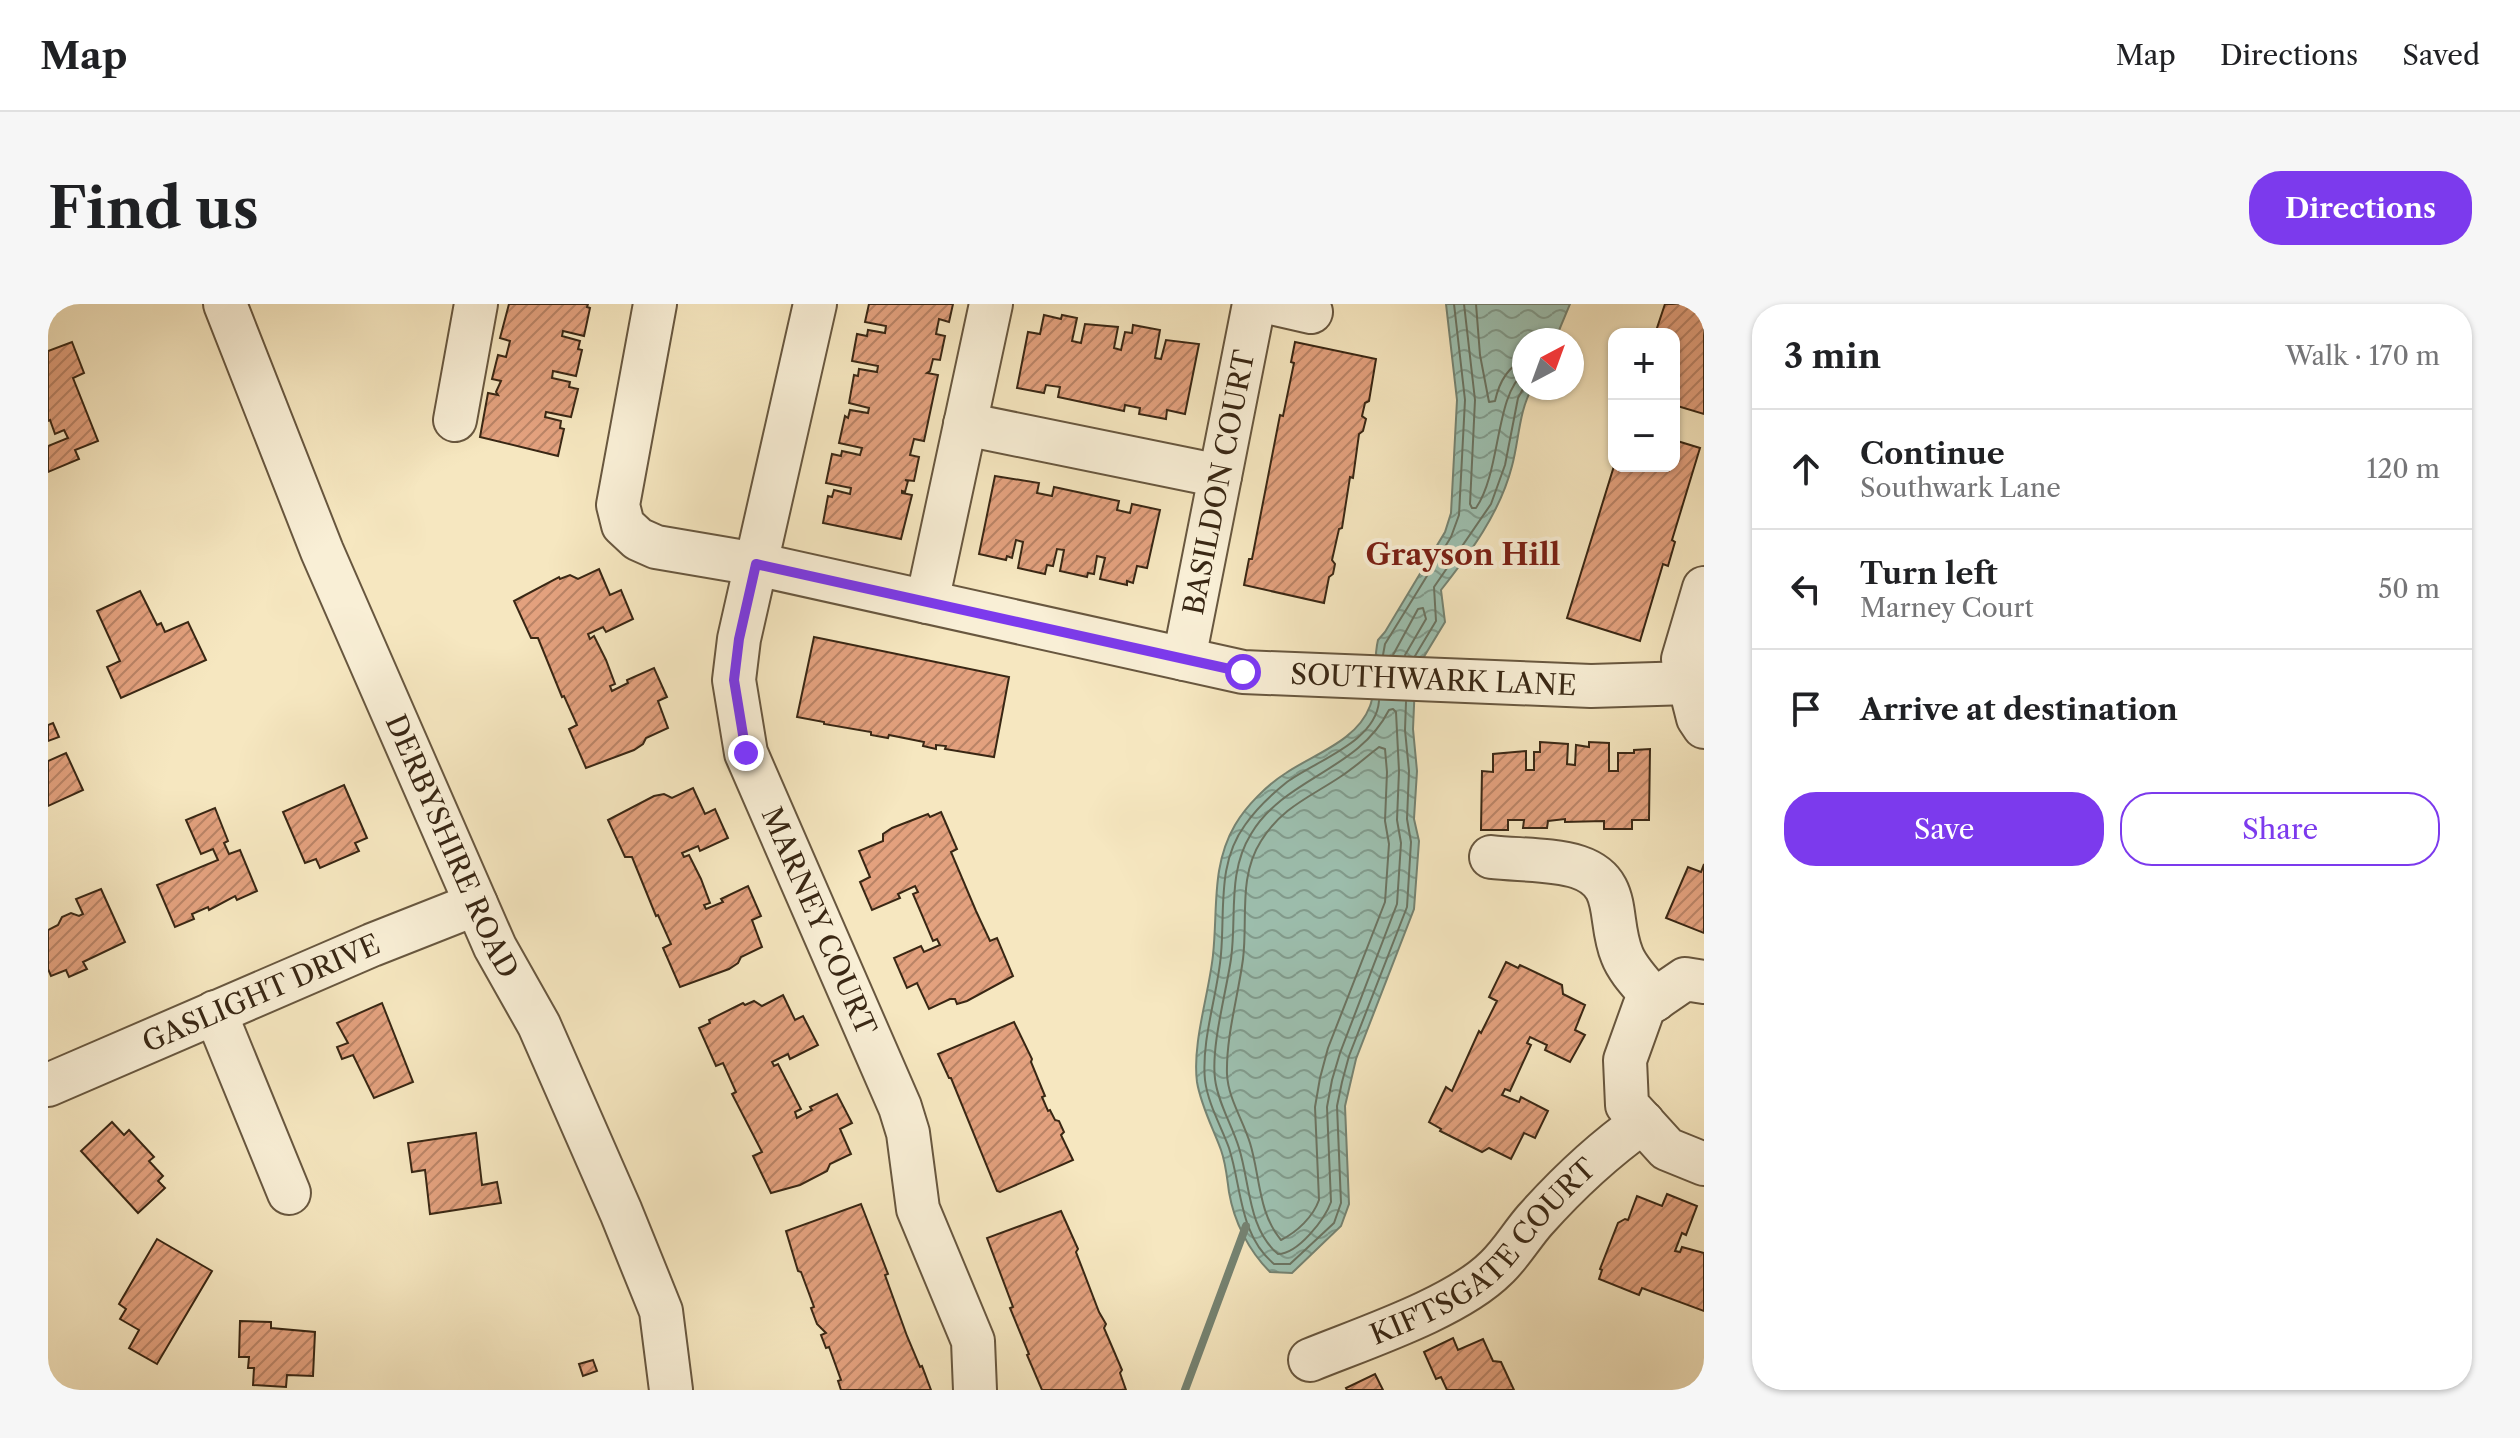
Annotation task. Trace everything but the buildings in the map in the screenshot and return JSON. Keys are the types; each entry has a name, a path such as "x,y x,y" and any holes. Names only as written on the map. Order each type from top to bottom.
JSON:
{"street":[{"name":"DERBYSHIRE ROAD","path":"225,304 322,551 495,947 539,1025 656,1297 664,1324 671,1390"},
{"path":"455,420 476,304"},
{"name":"SOUTHWARK LANE","path":"655,304 618,505 623,525 638,539 656,547 756,564 1243,672 1591,686 1689,683"},
{"name":"MARNEY COURT","path":"815,304 739,639 734,680 746,753 900,1107 908,1133 918,1209 973,1341 975,1390"},
{"path":"927,602 991,304"},
{"name":"BASILDON COURT","path":"1184,659 1254,304"},
{"path":"965,424 1220,476"},
{"path":"1704,588 1683,659 1698,718 1704,727"},
{"path":"1491,857 1576,866 1598,876 1610,893 1622,957 1655,1000"},
{"name":"GASLIGHT DRIVE","path":"48,1085 476,904"},
{"path":"1704,982 1685,979 1644,1007 1625,1060 1627,1105 1667,1149 1704,1164"},
{"path":"215,1012 289,1193"},
{"name":"KIFTSGATE COURT","path":"1310,1360 1449,1301 1496,1269 1532,1223 1571,1181 1611,1144 1643,1122"}],"water":[{"path":"1446,304 1570,304 1560,328 1512,328 1512,400 1527,400 1507,483 1483,532 1441,590 1445,622 1422,660 1415,683 1413,729 1417,771 1414,819 1419,841 1414,909 1356,1059 1345,1106 1349,1204 1341,1226 1292,1273 1270,1272 1255,1255 1239,1225 1231,1203 1223,1155 1197,1082 1197,1051 1213,955 1222,856 1235,825 1258,796 1286,773 1345,738 1364,718 1372,699 1378,640 1445,532 1451,513 1457,400"}],"waterway":[{"path":"1185,1390 1246,1226"}],"district":[{"name":"Grayson Hill","path":"1463,554"}],"route":[{"path":"746,753 734,680 739,639 756,564 1243,672"}]}
